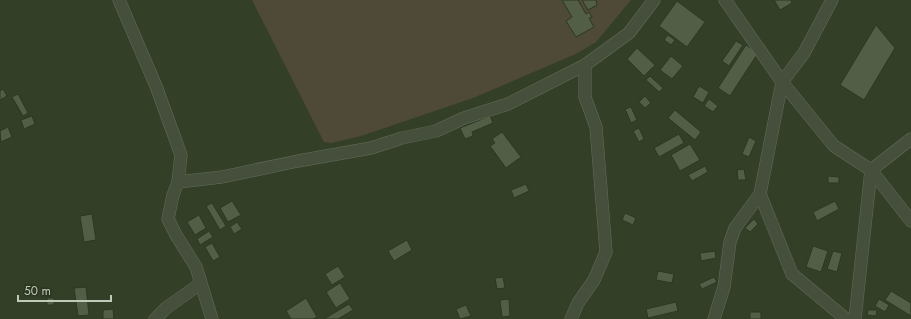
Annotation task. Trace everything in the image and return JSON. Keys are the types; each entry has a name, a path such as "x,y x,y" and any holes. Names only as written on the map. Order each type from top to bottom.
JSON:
{"street":[{"path":"119,0 156,86 181,155 178,182 173,196 168,220 196,267 212,319"},
{"path":"178,182 222,177 370,148 402,138 436,131 464,118 508,104 585,65 629,33 654,0"},
{"path":"725,0 782,82 834,146 871,170 911,221"},
{"path":"714,319 724,287 730,242 735,228 760,194 782,82 804,53 832,0"},
{"path":"571,319 578,303 594,280 606,252 596,127 585,97 585,65"},
{"path":"855,319 871,170 911,139"},
{"path":"760,194 792,274 846,319"},
{"path":"155,319 166,308 200,284"}],"shaded area":[{"path":"252,0 631,0 596,42 578,53 473,98 361,136 331,143 324,142"}],"building":[{"path":"562,0 578,0 586,14 589,12 592,17 589,18 594,27 576,37 566,21 572,17"},
{"path":"582,0 596,0 597,5 588,10"},
{"path":"774,0 791,0 792,3 780,10"},
{"path":"677,1 705,22 687,47 659,26"},
{"path":"876,25 895,48 864,100 840,85"},
{"path":"668,35 675,40 671,45 664,40"},
{"path":"736,41 743,45 729,66 722,61"},
{"path":"746,45 758,53 730,96 718,88"},
{"path":"637,48 655,65 644,76 627,59"},
{"path":"671,56 683,66 672,79 660,70"},
{"path":"650,76 663,88 659,92 646,80"},
{"path":"699,86 709,92 703,103 693,97"},
{"path":"3,89 7,96 0,100 0,91"},
{"path":"18,94 28,113 23,116 12,97"},
{"path":"645,96 651,103 645,108 639,102"},
{"path":"709,99 718,106 713,112 704,106"},
{"path":"631,107 637,120 631,123 625,109"},
{"path":"675,110 701,132 695,140 668,118"},
{"path":"32,116 35,124 24,129 21,120"},
{"path":"490,116 493,123 472,132 473,136 465,139 460,128"},
{"path":"8,127 12,137 1,142 0,131"},
{"path":"639,128 644,139 639,142 633,131"},
{"path":"502,132 521,157 506,168 490,146 495,143 492,139"},
{"path":"679,134 684,143 659,157 654,148"},
{"path":"749,137 756,141 749,157 742,154"},
{"path":"690,144 700,160 680,171 671,155"},
{"path":"705,166 708,172 692,181 688,175"},
{"path":"744,169 746,180 738,180 737,170"},
{"path":"828,176 839,177 839,183 828,183"},
{"path":"526,184 529,191 514,198 511,190"},
{"path":"232,201 241,215 228,222 220,208"},
{"path":"835,201 839,209 817,221 813,212"},
{"path":"212,203 226,226 220,230 206,206"},
{"path":"625,213 636,218 633,225 622,220"},
{"path":"92,214 96,240 84,242 80,216"},
{"path":"199,215 206,228 195,235 187,222"},
{"path":"754,219 758,224 750,232 745,228"},
{"path":"237,222 242,229 234,234 230,227"},
{"path":"209,231 213,237 200,245 197,239"},
{"path":"407,240 412,250 394,261 388,251"},
{"path":"212,243 220,257 213,261 205,247"},
{"path":"813,246 828,251 821,272 806,267"},
{"path":"715,251 716,258 701,261 700,253"},
{"path":"833,251 842,253 837,272 827,269"},
{"path":"338,266 345,277 332,285 325,274"},
{"path":"658,271 674,274 672,283 656,280"},
{"path":"503,277 505,288 497,289 495,278"},
{"path":"714,277 717,282 702,289 699,284"},
{"path":"340,283 350,299 336,308 326,292"},
{"path":"86,287 89,315 78,316 74,288"},
{"path":"891,291 911,303 911,316 885,300"},
{"path":"47,298 54,298 54,305 47,305"},
{"path":"306,298 317,317 313,319 291,319 286,311"},
{"path":"509,299 510,316 502,317 500,300"},
{"path":"879,299 889,305 885,312 875,306"},
{"path":"676,302 678,311 648,318 646,309"},
{"path":"349,304 353,310 338,319 324,319"},
{"path":"466,305 471,316 460,319 456,309"},
{"path":"113,309 114,319 103,319 103,310"},
{"path":"868,310 877,310 876,316 867,315"},
{"path":"750,312 761,312 761,319 750,319"}]}
